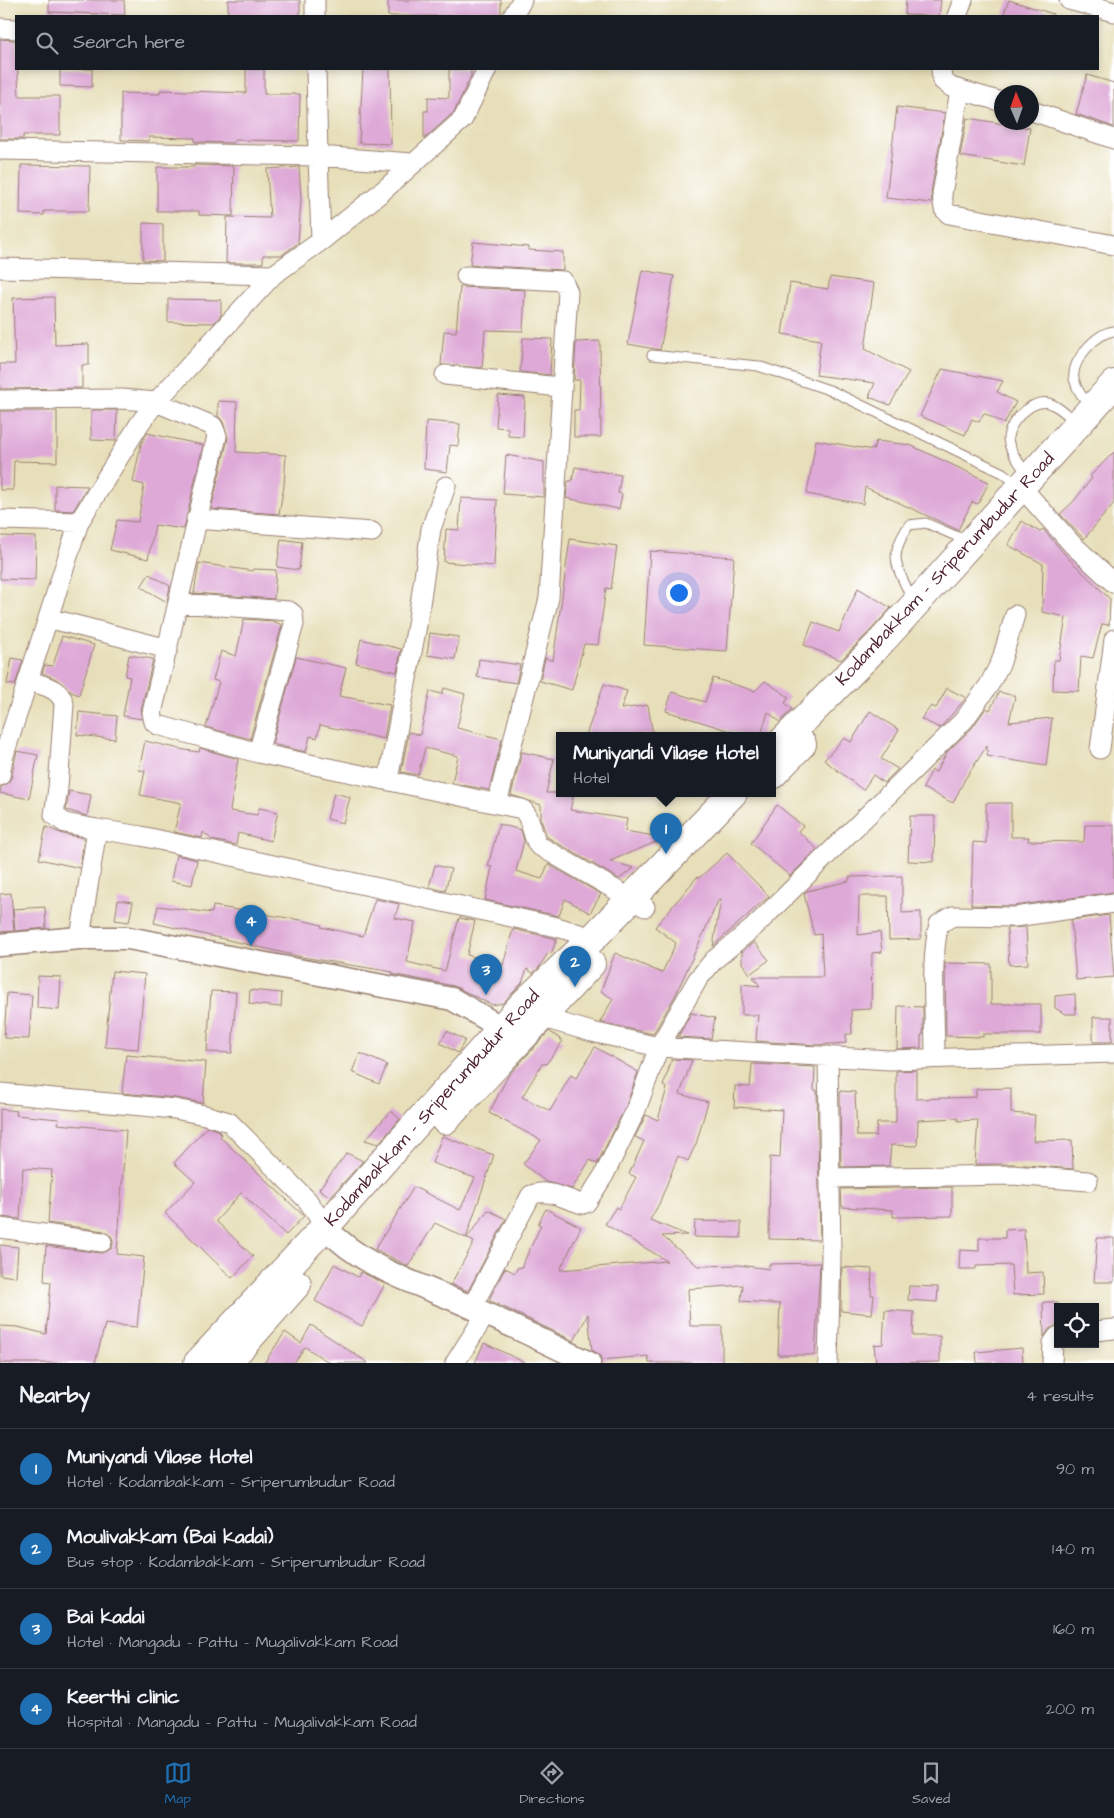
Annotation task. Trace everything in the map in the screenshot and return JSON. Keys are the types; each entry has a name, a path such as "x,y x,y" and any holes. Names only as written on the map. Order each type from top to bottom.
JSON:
{"main road":[{"name":"Kodambakkam – Sriperumbudur Road","path":"776,771 1095,414 1114,384"},
{"name":"Kodambakkam – Sriperumbudur Road","path":"776,748 880,643 971,543 1029,488 1095,414"},
{"name":"Kodambakkam – Sriperumbudur Road","path":"531,1011 593,938 637,903 729,797"},
{"name":"Kodambakkam – Sriperumbudur Road","path":"198,1363 330,1233 531,1011 637,903 751,797"},
{"name":"Kodambakkam – Sriperumbudur Road","path":"227,1363 330,1233"}],"street":[{"path":"315,0 315,15"},
{"path":"514,15 522,0"},
{"path":"957,15 963,0"},
{"path":"1069,0 1114,12"},
{"path":"0,28 15,29"},
{"path":"316,70 321,241"},
{"path":"0,776 3,758 79,522 140,423 156,402 272,275 321,241 384,190 412,163 464,119 487,70"},
{"path":"941,70 942,80 960,90 994,100"},
{"path":"960,90 942,194 944,209 949,214 1114,245"},
{"path":"1039,113 1114,139"},
{"path":"0,150 318,156 412,163"},
{"path":"0,268 272,275"},
{"path":"466,276 564,281 568,292 560,387 556,517 549,598 497,804"},
{"path":"445,374 560,387"},
{"path":"0,400 122,399 156,402 213,426 216,430 217,436 152,713 154,722 158,725 258,752 522,810 528,815 532,834 538,845 637,903"},
{"path":"388,780 417,625 431,529 446,486"},
{"path":"1029,488 1072,544 1114,583"},
{"path":"196,519 372,532"},
{"path":"0,520 79,522"},
{"path":"178,603 288,611 293,614 294,624 258,752"},
{"path":"455,1363 532,1195 539,1192 551,1193 583,1204 589,1199 604,1175 636,1110 659,1047 698,979 714,960 754,927 964,720 989,685 1001,662 1015,615"},
{"path":"48,618 168,649"},
{"path":"1100,750 1114,639"},
{"path":"29,681 54,689 62,696 64,704 54,816 65,823 160,840 556,927 593,938"},
{"path":"80,938 97,829"},
{"path":"935,1057 935,984 939,924 953,916 1015,917 1114,903"},
{"path":"0,944 80,938 128,938 452,999 509,1035"},
{"path":"531,1011 592,1032 659,1047 890,1060 935,1057 1114,1053"},
{"path":"828,1056 830,1256 828,1363"},
{"path":"0,1093 175,1109 229,1122 308,1201 330,1233 365,1261 479,1311 589,1363"},
{"path":"829,1178 1012,1175 1088,1181"},
{"path":"0,1228 102,1242"},
{"path":"1099,1331 1114,1330"},
{"path":"1052,1363 1054,1341"}],"lane":[{"path":"1095,414 1078,391 1074,377 1076,366 1095,340 1114,331"},
{"path":"652,355 758,366 832,391 1003,473 1029,488"},
{"path":"1029,488 1008,440 1014,420 1031,404 1049,402 1095,414"},
{"path":"914,605 898,572 895,556 899,540 910,525 926,523 971,543"}],"building":[{"path":"49,0 124,0 125,15 49,12"},
{"path":"228,0 300,0 300,15 228,14"},
{"path":"388,0 501,0 501,15 388,15"},
{"path":"906,0 941,0 939,15 905,15"},
{"path":"1009,0 1053,14 1052,15 1003,15"},
{"path":"0,39 15,40 15,70 18,70 19,96 60,96 60,135 23,135 23,139 0,139"},
{"path":"60,70 92,70 92,87 60,86"},
{"path":"246,70 264,70 264,94 300,94 299,141 234,140 234,143 195,142 195,138 149,137 149,141 121,140 121,93 160,94 160,90 246,93"},
{"path":"363,70 390,70 391,144 359,143"},
{"path":"449,70 471,70 471,76 454,112 424,139 424,111 428,111 428,97 449,98"},
{"path":"1087,75 1114,83 1114,127 1076,114"},
{"path":"897,107 945,113 931,192 932,203 886,198"},
{"path":"967,118 994,122 994,130 1030,130 1024,166 960,156"},
{"path":"21,165 90,166 89,211 44,211 44,215 20,214"},
{"path":"194,165 234,166 233,216 199,215 199,211 157,211 157,167 194,167"},
{"path":"299,167 301,199 298,243 282,255 263,255 263,263 226,263 227,217 270,218 267,169"},
{"path":"143,223 163,224 163,261 143,260"},
{"path":"473,242 529,247 529,250 563,252 563,270 470,265"},
{"path":"642,270 674,276 660,350 628,344"},
{"path":"830,277 874,283 865,349 909,372 890,405 869,397 875,383 816,375 821,340 782,334 790,283 828,289"},
{"path":"460,287 525,290 523,331 485,330 482,368 441,365 444,331 456,332"},
{"path":"54,297 55,345 89,344 89,365 82,365 82,388 0,389 0,364 15,364 13,298"},
{"path":"168,299 221,300 221,315 214,323 168,322"},
{"path":"523,338 552,339 550,375 520,372"},
{"path":"600,341 601,437 574,437 574,410 579,410 580,380 574,380 576,342"},
{"path":"942,369 1003,381 997,392 1016,402 1004,424 984,413 979,422 972,419 965,435 920,416"},
{"path":"498,395 525,397 523,437 508,436 508,428 496,427"},
{"path":"218,401 237,402 236,452 286,455 284,485 279,514 211,509 228,438 223,422 218,416"},
{"path":"91,410 117,410 116,441 91,440"},
{"path":"0,411 57,411 57,462 14,461 13,490 0,490"},
{"path":"426,421 460,424 458,446 450,445 447,472 424,469"},
{"path":"147,433 203,445 184,529 155,525 148,559 110,550 117,520 138,522 144,485 133,482 141,444"},
{"path":"816,440 873,450 876,441 910,445 989,482 978,504 972,502 958,530 865,487 863,504 807,494"},
{"path":"1114,452 1114,503 1084,539 1060,514 1073,502 1092,478 1090,476"},
{"path":"506,455 544,462 544,497 503,494"},
{"path":"575,467 621,475 618,493 622,494 619,509 566,498 568,481 572,481"},
{"path":"55,485 88,486 73,511 55,510"},
{"path":"461,498 497,500 494,566 444,562 446,529 459,530"},
{"path":"1022,521 1040,532 1043,529 1067,557 1110,599 1109,625 1102,624 1093,658 1081,656 1079,691 1053,690 1054,660 1059,660 1066,617 1042,612 1043,564 1008,545"},
{"path":"0,536 36,537 35,580 0,579"},
{"path":"281,539 302,542 299,570 277,567"},
{"path":"570,539 617,546 611,589 606,588 598,645 584,644 572,690 540,681 545,658 553,661"},
{"path":"650,551 734,557 727,651 644,645"},
{"path":"199,563 253,571 254,569 276,570 274,599 194,593"},
{"path":"149,574 170,586 167,602 141,587"},
{"path":"858,588 891,608 841,660 804,645 813,622 839,632"},
{"path":"244,619 273,621 282,625 250,739 206,727 219,682 213,680 221,651 236,656"},
{"path":"430,633 459,637 455,659 427,655"},
{"path":"62,636 94,645 79,695 71,692 56,679 42,673 45,665 53,666"},
{"path":"361,639 401,649 397,672 356,663"},
{"path":"129,655 153,659 141,710 142,719 123,716 130,677 125,676"},
{"path":"296,657 346,668 339,696 390,705 384,739 320,725 317,738 310,736 306,752 272,744"},
{"path":"12,658 23,660 15,685 7,684"},
{"path":"479,659 520,665 516,683 477,677"},
{"path":"713,678 755,691 765,681 789,697 785,703 792,709 780,722 768,712 762,732 733,732 666,711 672,692 705,702"},
{"path":"604,684 627,691 621,709 648,705 652,732 587,732"},
{"path":"444,688 465,694 457,728 502,739 489,790 452,783 458,756 425,748 418,775 401,772 409,732 420,735 430,691 442,694"},
{"path":"947,688 966,698 940,728 921,719 931,706 936,708"},
{"path":"999,692 1015,696 1009,722 1052,718 1046,766 987,756 987,746 965,779 953,803 923,788 932,770 936,772 947,752 972,728 986,708 990,710"},
{"path":"870,711 899,730 881,759 898,769 884,783 873,775 863,790 824,760 844,738 851,742"},
{"path":"79,712 117,716 115,739 77,735"},
{"path":"145,741 199,752 200,748 238,759 230,811 257,815 259,808 278,812 271,841 238,833 236,845 212,840 203,832 202,838 174,832 181,803 140,795 145,771 139,770"},
{"path":"17,751 38,755 29,799 0,793 1,787 8,783 11,778"},
{"path":"522,752 554,759 546,793 556,793 556,797 573,797 570,810 627,819 625,831 666,838 610,861 634,868 619,879 547,837 541,820 541,805 511,795"},
{"path":"69,791 91,795 87,816 66,810"},
{"path":"334,793 350,797 343,823 327,819"},
{"path":"986,803 1011,803 1011,837 1029,837 1028,841 1084,842 1085,825 1114,825 1114,892 1014,906 971,905 973,842 986,843"},
{"path":"777,805 803,826 798,831 817,849 790,876 751,843"},
{"path":"910,816 935,816 934,862 908,861"},
{"path":"499,824 521,830 524,841 516,871 542,879 548,864 601,894 590,913 565,899 559,916 485,900 492,867 488,866"},
{"path":"46,827 63,834 84,838 80,868 39,859"},
{"path":"727,853 769,896 713,946 721,899 719,899 675,996 653,1034 600,1022 613,999 601,991 615,953 662,973 676,943 655,927 697,877 699,878"},
{"path":"176,855 197,860 192,885 171,881"},
{"path":"435,865 451,869 445,891 429,887"},
{"path":"902,876 902,913 921,912 921,939 889,940 888,896 859,896 858,935 880,932 882,952 872,953 871,1009 851,1010 852,1034 846,1034 846,1043 816,1045 756,1041 758,1015 742,1015 742,984 760,986 753,977 823,977 821,934 814,935 804,894 807,891 849,881 849,877"},
{"path":"11,893 14,931 0,932 0,894"},
{"path":"375,899 399,904 395,918 415,922 407,962 445,971 459,918 475,921 467,955 503,965 513,929 557,939 551,954 548,953 538,969 533,973 527,969 522,983 503,1003 492,1005 454,986 392,974 393,972 302,957 154,923 158,906 212,913 213,906 301,920 322,925 321,927 363,936"},
{"path":"118,900 133,902 129,922 115,920"},
{"path":"45,907 46,928 15,931 13,909"},
{"path":"1109,915 1114,977 1076,980 1071,920"},
{"path":"1026,927 1028,964 1009,965 1007,928"},
{"path":"754,942 769,960 750,974 742,963 742,952"},
{"path":"945,963 991,964 991,1004 1041,1004 1041,1034 983,1034 983,1037 946,1036"},
{"path":"112,971 145,974 138,1049 105,1047"},
{"path":"38,976 61,977 59,1010 37,1008"},
{"path":"250,990 282,993 281,1007 249,1004"},
{"path":"211,991 236,992 232,1053 207,1052"},
{"path":"7,993 32,995 29,1039 4,1038"},
{"path":"1075,994 1076,1014 1065,1014 1055,1008 1055,996"},
{"path":"898,1006 923,1007 921,1048 897,1049"},
{"path":"691,1013 715,1018 711,1039 678,1037"},
{"path":"1093,1017 1112,1017 1112,1042 1093,1042"},
{"path":"447,1031 465,1040 458,1053 440,1043"},
{"path":"549,1031 563,1041 546,1064 542,1064 522,1097 550,1111 571,1075 576,1078 595,1047 638,1072 626,1106 597,1164 590,1160 572,1189 546,1182 523,1164 541,1140 489,1113 508,1076"},
{"path":"360,1053 387,1065 379,1084 352,1072"},
{"path":"126,1055 206,1062 203,1103 176,1098 122,1093"},
{"path":"672,1059 692,1060 680,1094 708,1102 696,1144 688,1161 678,1156 659,1204 650,1220 687,1235 662,1236 698,1266 739,1265 769,1269 769,1264 820,1263 815,1355 778,1355 780,1304 741,1301 743,1285 688,1289 690,1326 722,1326 722,1363 649,1363 648,1356 601,1360 600,1355 592,1350 588,1314 574,1341 489,1300 505,1268 515,1273 518,1267 521,1268 541,1225 538,1224 546,1209 581,1227 560,1270 667,1261 605,1224 616,1207 619,1209 636,1177 629,1174 644,1141 635,1137 646,1115 658,1120 667,1088 663,1086"},
{"path":"752,1064 815,1067 814,1090 817,1090 820,1240 769,1239 770,1157 780,1158 782,1110 734,1107 735,1086 750,1087"},
{"path":"916,1070 916,1099 976,1097 976,1089 1011,1088 1011,1113 1035,1115 1033,1141 1072,1140 1073,1169 1013,1164 975,1164 978,1120 958,1121 958,1118 918,1120 917,1146 891,1145 889,1166 841,1167 840,1091 855,1092 857,1136 876,1136 877,1123 896,1123 896,1071"},
{"path":"0,1109 17,1111 16,1115 59,1119 58,1124 126,1130 117,1254 144,1257 137,1327 105,1324 95,1363 0,1363 0,1326 18,1327 46,1334 51,1282 44,1281 46,1246 101,1253 111,1249 113,1243 112,1237 104,1231 48,1223 52,1170 23,1168 20,1219 0,1217"},
{"path":"391,1111 400,1119 378,1144 365,1140"},
{"path":"207,1127 217,1130 222,1135 220,1137 304,1216 286,1235 241,1193 216,1221 253,1256 232,1278 165,1213 195,1182 174,1163"},
{"path":"442,1136 494,1155 466,1238 435,1223 408,1266 375,1249 414,1187 460,1210 475,1178 432,1163"},
{"path":"347,1153 363,1161 330,1197 319,1189"},
{"path":"952,1187 952,1216 893,1217 893,1210 842,1207 841,1189"},
{"path":"488,1210 506,1219 468,1291 451,1284 474,1242 467,1238"},
{"path":"695,1221 741,1222 741,1238 694,1237"},
{"path":"1024,1229 1026,1273 1043,1272 1044,1294 1013,1295 1011,1265 976,1266 976,1269 959,1269 960,1250 979,1251 979,1238 1005,1238 1005,1230"},
{"path":"1097,1238 1114,1238 1114,1282 1094,1282"},
{"path":"0,1245 18,1247 16,1277 0,1275"},
{"path":"334,1264 358,1277 361,1272 385,1284 362,1326 315,1301"},
{"path":"842,1267 872,1269 871,1295 874,1295 872,1314 841,1311"},
{"path":"909,1286 938,1287 937,1302 908,1300"},
{"path":"1043,1302 1058,1302 1054,1303 1054,1327 1049,1329 1044,1337"},
{"path":"885,1310 914,1312 913,1336 940,1336 940,1362 876,1363 874,1345 883,1344"},
{"path":"311,1325 368,1363 330,1363 305,1347 294,1363 264,1363 285,1332 301,1343"},
{"path":"484,1343 526,1363 475,1363"},
{"path":"1022,1348 1023,1363 977,1363 976,1352"}],"place":[{"name":"Muniyandi Vilase Hotel","path":"666,854"},
{"name":"Keerthi clinic","path":"251,946"},
{"name":"Moulivakkam (Bai kadai)","path":"575,987"},
{"name":"Bai kadai","path":"486,995"}]}
